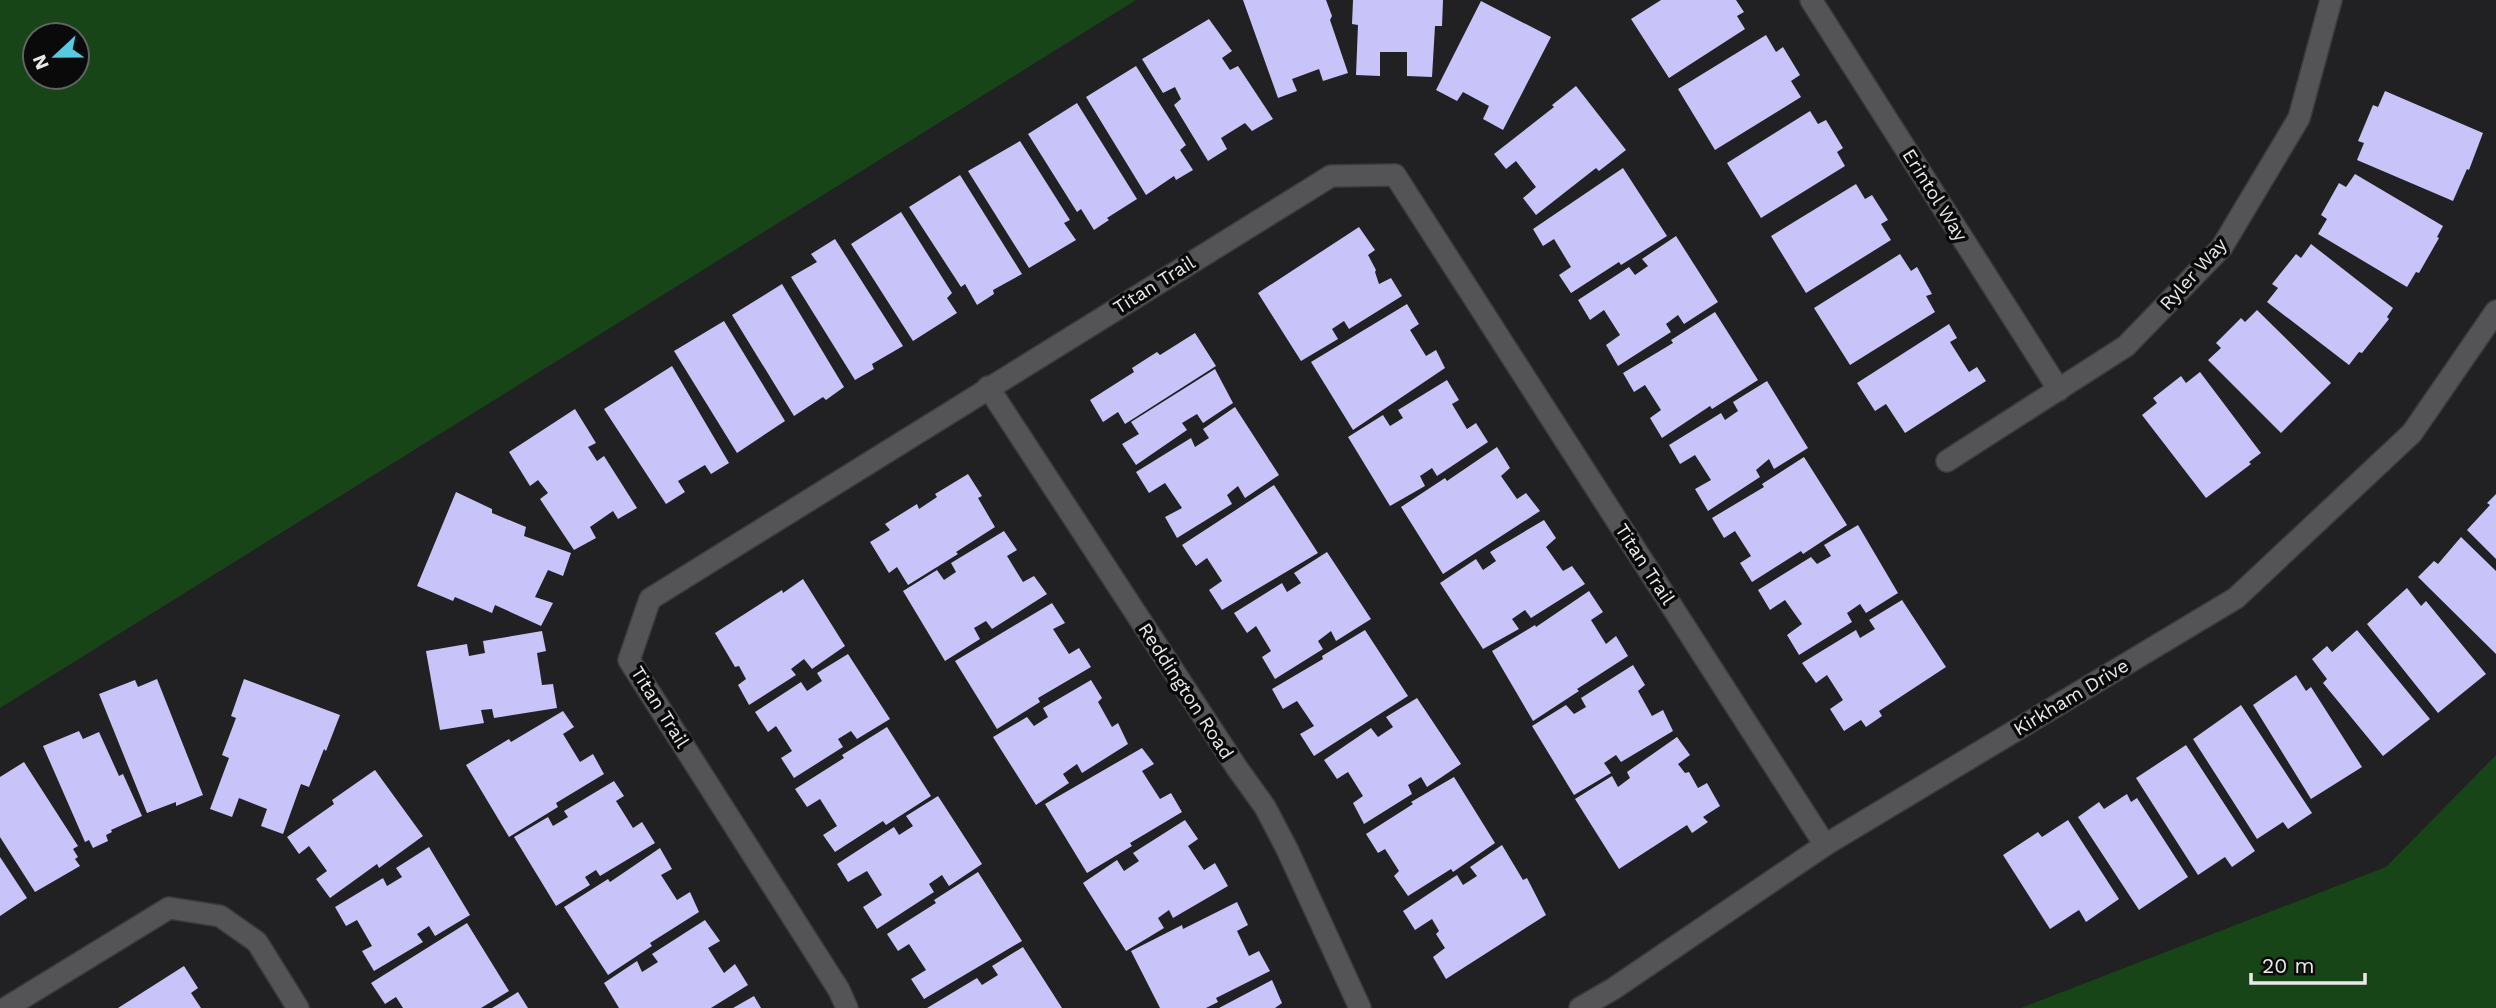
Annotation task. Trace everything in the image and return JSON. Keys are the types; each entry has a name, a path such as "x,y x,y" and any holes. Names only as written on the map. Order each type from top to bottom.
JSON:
{"street":[{"name":"Erintol Way","path":"1811,0 2059,390"},
{"name":"Ryler Way","path":"1947,461 2126,346 2222,247 2299,118 2331,0"},
{"name":"Titan Trail","path":"847,1008 839,990 629,660 650,599 1331,176 1395,175 1825,845"},
{"name":"Kirkham Drive","path":"1580,1008 1613,989 1825,845 2236,598 2412,433 2496,311"},
{"name":"Reddington Road","path":"988,387 1265,807 1360,1008"},
{"path":"6,1008 169,908 220,916 257,942 298,1008"}],"green space":[{"path":"0,0 1136,0 0,708"},
{"path":"2496,755 2496,1008 2021,1008 2386,867"}],"building":[{"path":"1243,0 1326,0 1348,73 1323,81 1319,69 1292,79 1297,91 1278,98"},
{"path":"1353,0 1443,0 1442,26 1435,26 1432,77 1407,76 1407,52 1380,52 1380,76 1356,75 1358,25 1352,24"},
{"path":"1661,0 1736,0 1744,12 1737,16 1745,29 1669,78 1631,19"},
{"path":"1481,1 1551,37 1503,130 1483,119 1489,106 1463,92 1457,101 1436,90"},
{"path":"1209,19 1232,51 1222,58 1230,70 1238,66 1273,119 1252,131 1245,123 1221,138 1227,149 1208,161 1174,105 1181,99 1175,87 1163,93 1142,59"},
{"path":"1766,35 1776,52 1783,47 1800,75 1791,81 1801,97 1715,150 1678,89"},
{"path":"1136,66 1186,145 1180,150 1193,170 1176,180 1174,176 1146,195 1086,97"},
{"path":"1576,86 1626,150 1599,171 1596,168 1536,215 1523,198 1536,187 1516,161 1506,169 1494,154 1554,107 1552,105"},
{"path":"2385,91 2483,133 2469,170 2467,169 2453,201 2357,160 2364,143 2358,141 2373,105 2378,107"},
{"path":"1077,103 1137,199 1107,218 1109,220 1094,230 1081,209 1077,212 1028,134"},
{"path":"1810,111 1818,124 1826,120 1843,148 1837,152 1845,166 1761,218 1727,163"},
{"path":"1020,141 1070,220 1064,223 1076,240 1029,268 968,171"},
{"path":"1623,168 1667,236 1621,265 1619,262 1571,293 1559,275 1571,267 1554,239 1543,246 1533,229"},
{"path":"2355,174 2443,226 2419,273 2416,272 2407,287 2318,234 2327,219 2321,215 2339,183 2346,187"},
{"path":"960,175 1022,274 993,290 994,294 977,305 965,284 961,287 909,207"},
{"path":"1856,184 1865,199 1872,195 1888,220 1881,224 1891,240 1806,293 1771,236"},
{"path":"901,212 952,293 947,298 957,313 913,341 851,244"},
{"path":"1359,227 1375,250 1368,255 1376,270 1379,284 1391,278 1402,296 1349,329 1344,321 1332,329 1338,339 1301,361 1258,293"},
{"path":"1676,236 1718,302 1684,324 1678,315 1666,324 1671,332 1618,366 1606,345 1620,335 1604,310 1590,320 1578,300 1629,267 1635,275 1648,266 1642,259"},
{"path":"835,239 903,346 872,364 874,369 855,380 791,277 817,262 811,254"},
{"path":"2311,244 2393,308 2387,317 2389,319 2349,365 2267,302 2278,288 2272,284 2296,254 2301,258"},
{"path":"1900,254 1911,271 1917,267 1932,294 1926,296 1935,312 1850,365 1814,308"},
{"path":"782,284 844,387 826,400 823,397 794,416 732,315"},
{"path":"1407,304 1419,324 1410,330 1426,356 1436,350 1445,368 1353,430 1311,362"},
{"path":"2257,310 2331,383 2281,433 2208,360 2221,348 2216,343 2241,318 2245,322"},
{"path":"1715,312 1758,380 1712,409 1710,406 1662,438 1650,418 1661,410 1645,385 1634,392 1623,373 1673,343 1671,340"},
{"path":"724,321 785,421 737,453 674,351"},
{"path":"1949,324 1957,338 1950,342 1969,372 1977,367 1986,381 1905,433 1886,404 1875,411 1857,383"},
{"path":"1195,333 1216,366 1125,424 1118,412 1103,422 1090,400 1134,372 1132,368 1157,352 1160,355"},
{"path":"672,366 729,463 711,474 705,465 678,481 685,492 666,504 604,409"},
{"path":"1215,369 1233,403 1203,423 1197,414 1182,423 1187,430 1136,465 1122,444 1139,434 1131,422"},
{"path":"2200,372 2261,453 2249,462 2251,464 2206,498 2142,415 2157,403 2153,398 2181,376 2186,383"},
{"path":"1447,380 1459,400 1452,404 1467,429 1476,423 1488,442 1437,476 1432,468 1420,476 1425,486 1390,506 1348,437 1383,415 1390,426 1403,418 1398,410"},
{"path":"1767,381 1808,448 1774,469 1769,459 1756,470 1760,477 1708,511 1695,489 1711,480 1695,455 1680,464 1669,445 1721,413 1725,420 1738,411 1733,402"},
{"path":"1235,407 1279,475 1245,498 1238,486 1227,495 1232,504 1177,538 1165,517 1182,508 1165,483 1149,493 1136,472 1191,438 1195,447 1209,438 1203,429"},
{"path":"575,409 596,443 588,447 597,461 604,456 637,508 618,519 613,511 590,527 596,538 574,550 540,499 548,493 538,480 530,486 509,452"},
{"path":"1497,447 1510,468 1501,476 1517,499 1526,493 1540,511 1443,574 1401,507 1445,478 1447,481"},
{"path":"1804,457 1847,525 1803,554 1801,551 1752,582 1740,563 1751,556 1735,531 1724,538 1712,518 1764,487 1762,484"},
{"path":"968,474 982,496 978,498 995,527 908,585 897,567 889,573 870,542 890,530 885,524 917,504 919,509 937,497 935,494"},
{"path":"1274,485 1318,553 1222,610 1209,590 1222,581 1207,558 1196,566 1182,545"},
{"path":"456,492 492,509 492,513 526,527 524,536 571,553 563,576 548,570 535,597 553,603 541,626 495,605 492,613 455,597 453,601 417,586"},
{"path":"2496,494 2496,559 2467,530 2490,505 2487,503"},
{"path":"1544,520 1556,538 1546,547 1563,571 1572,566 1585,584 1531,618 1525,610 1512,619 1519,629 1483,649 1440,583 1476,559 1483,570 1496,561 1490,552"},
{"path":"1858,525 1898,593 1866,613 1860,604 1847,613 1852,622 1799,655 1787,635 1802,624 1785,600 1770,610 1758,590 1811,557 1817,564 1831,556 1824,545"},
{"path":"1004,531 1017,550 1007,556 1023,582 1034,576 1047,594 992,629 986,621 974,628 980,639 945,661 903,591 937,570 944,580 956,572 951,563"},
{"path":"2461,537 2496,571 2496,654 2418,577 2434,561 2438,564"},
{"path":"1327,552 1371,619 1336,641 1331,631 1318,641 1323,649 1275,679 1262,657 1271,651 1256,626 1247,633 1234,613 1282,583 1287,592 1301,583 1294,573"},
{"path":"803,579 845,646 812,669 804,659 791,669 796,675 749,705 738,685 746,679 739,666 735,667 715,633"},
{"path":"2407,588 2421,606 2426,601 2486,674 2438,713 2367,624"},
{"path":"1589,591 1603,612 1591,620 1606,644 1616,636 1628,656 1533,721 1492,651 1535,625 1536,627"},
{"path":"1902,600 1946,667 1879,711 1882,716 1866,727 1861,720 1844,731 1830,709 1843,700 1827,675 1816,683 1802,663 1856,630 1860,638 1875,629 1869,620"},
{"path":"1052,603 1065,623 1053,629 1069,654 1079,648 1091,667 1038,698 1040,702 997,729 955,661"},
{"path":"1365,630 1408,696 1314,756 1300,734 1314,726 1297,701 1283,709 1272,689"},
{"path":"2357,630 2430,719 2383,756 2323,683 2327,679 2312,659 2327,646 2332,652"},
{"path":"542,631 546,651 537,653 542,685 553,684 557,708 494,718 492,709 481,710 484,723 440,730 426,651 467,644 469,656 485,653 483,641"},
{"path":"848,654 890,719 857,739 851,731 838,739 843,747 794,778 781,758 792,751 776,726 768,732 755,712 801,682 807,691 822,681 817,673"},
{"path":"1633,665 1645,685 1638,691 1652,716 1663,710 1673,731 1621,762 1616,755 1604,763 1611,773 1574,795 1532,726 1566,705 1574,714 1586,707 1581,698"},
{"path":"2296,675 2306,691 2311,687 2362,767 2311,799 2253,705"},
{"path":"157,679 203,795 176,806 176,802 147,813 99,694 135,680 138,687"},
{"path":"244,679 340,715 309,787 301,784 283,834 261,826 267,809 239,798 232,817 210,809 229,758 222,755 236,718 231,716"},
{"path":"1091,680 1102,698 1098,702 1112,727 1118,723 1128,744 1082,773 1077,764 1063,774 1069,783 1036,805 993,737 1027,717 1034,726 1048,717 1043,708"},
{"path":"1417,698 1461,764 1427,787 1421,777 1408,785 1412,794 1364,824 1353,803 1363,796 1348,772 1337,779 1324,760 1371,728 1378,737 1393,727 1386,717"},
{"path":"2241,705 2312,813 2288,829 2283,822 2257,839 2193,739"},
{"path":"563,711 574,727 563,734 580,762 593,754 604,774 556,803 558,807 509,837 466,765"},
{"path":"887,727 931,796 886,825 883,821 835,852 823,835 837,826 820,799 807,807 795,789"},
{"path":"79,731 83,739 99,732 119,776 123,774 142,816 111,830 112,832 106,835 108,841 93,848 89,840 85,842 43,746"},
{"path":"1677,737 1690,755 1678,764 1685,773 1689,772 1698,788 1707,783 1720,806 1703,817 1708,822 1692,833 1687,825 1619,869 1575,799 1612,776 1618,787 1630,778 1627,772"},
{"path":"2186,745 2255,851 2232,867 2225,857 2198,875 2136,778"},
{"path":"1142,748 1154,764 1142,771 1160,799 1171,793 1182,812 1087,873 1045,804"},
{"path":"24,762 78,846 73,849 80,866 35,892 0,837 0,777"},
{"path":"375,770 423,836 379,868 377,864 330,898 316,879 327,871 309,846 299,854 287,837 334,804 332,800"},
{"path":"1454,777 1495,843 1453,872 1451,869 1408,896 1394,876 1399,871 1385,849 1378,853 1366,834 1413,804 1411,802"},
{"path":"614,781 624,796 616,801 633,828 642,822 655,843 600,876 596,870 585,877 590,885 556,906 514,837 548,817 553,826 568,817 564,811"},
{"path":"2127,794 2131,802 2137,798 2188,877 2139,910 2078,817 2099,802 2104,809"},
{"path":"938,796 982,864 949,886 942,875 929,884 934,892 877,929 863,907 882,895 867,871 848,882 837,864 894,827 899,835 913,826 906,816"},
{"path":"1185,820 1198,839 1188,846 1204,870 1215,863 1228,886 1173,918 1169,910 1158,918 1164,928 1126,951 1083,883 1117,860 1124,871 1139,861 1133,853"},
{"path":"2068,820 2119,899 2086,922 2079,910 2050,929 2003,855 2038,832 2042,837"},
{"path":"1502,845 1523,880 1527,878 1546,915 1446,979 1433,957 1445,948 1436,934 1439,931 1432,919 1415,930 1403,911 1457,875 1463,885 1477,876 1470,867"},
{"path":"429,847 470,915 435,936 429,926 417,934 423,942 374,971 362,951 372,946 357,920 346,926 335,907 383,878 387,886 402,877 396,868"},
{"path":"660,848 672,869 661,875 677,900 690,892 699,912 650,943 652,946 608,975 564,907 608,879 610,882"},
{"path":"0,857 27,898 0,916"},
{"path":"978,872 1022,941 924,999 911,979 926,970 909,944 898,951 887,934"},
{"path":"1237,902 1248,925 1237,931 1249,956 1259,951 1270,971 1216,998 1218,1002 1206,1008 1160,1008 1131,951 1182,925 1183,929"},
{"path":"705,920 720,941 708,948 724,973 735,964 748,985 711,1008 619,1008 604,983 637,961 642,972 658,962 652,954"},
{"path":"467,923 509,991 481,1008 403,1008 396,997 385,1004 371,983"},
{"path":"1023,947 1062,1008 927,1008 977,978 982,985 998,975 992,966"},
{"path":"184,966 198,988 191,993 201,1008 118,1008"},
{"path":"1272,980 1282,1003 1275,1008 1219,1008"},
{"path":"518,992 528,1008 492,1008"},
{"path":"754,996 761,1008 733,1008"}]}
